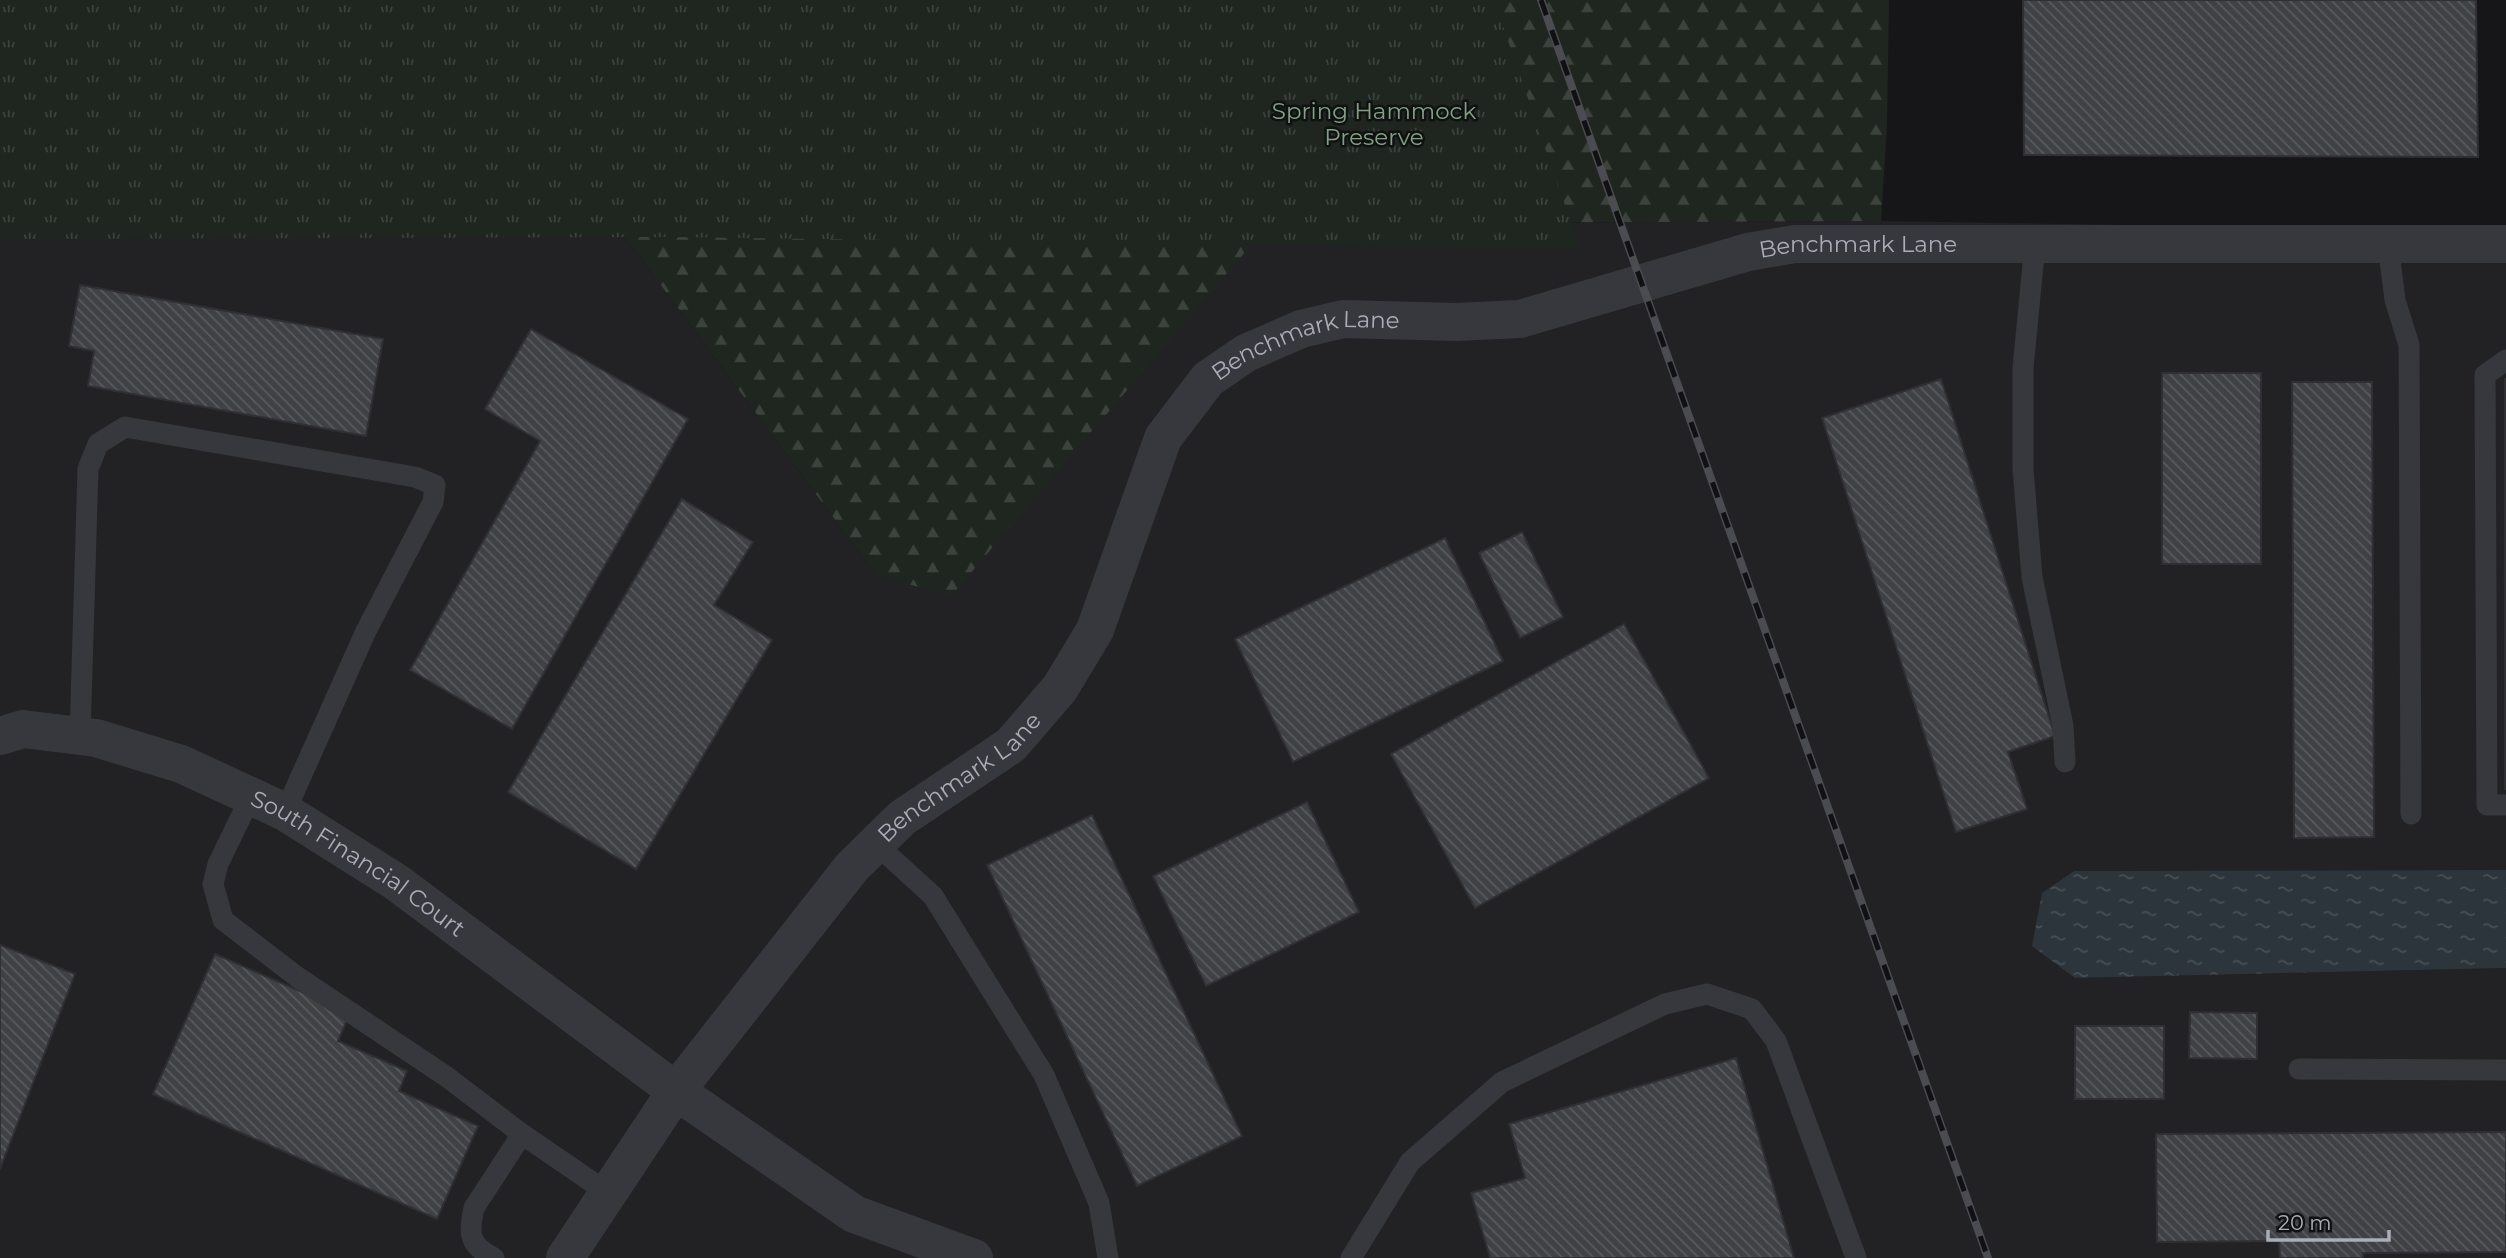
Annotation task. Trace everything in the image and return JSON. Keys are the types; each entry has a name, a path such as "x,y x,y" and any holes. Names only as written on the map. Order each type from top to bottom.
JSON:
{"street":[{"name":"Benchmark Lane","path":"565,1258 676,1091 852,867 902,818 1011,745 1060,688 1095,630 1163,439 1208,379 1246,353 1301,329 1343,319 1457,322 1520,319 1748,251 1795,244 2506,244"},
{"name":"South Financial Court","path":"0,736 23,729 96,738 181,764 268,804 396,882 676,1091 854,1214 974,1258"}],"lane":[{"path":"2035,244 2022,368 2023,468 2032,577 2063,726 2065,762"},
{"path":"2388,244 2395,300 2409,345 2411,814"},
{"path":"2506,360 2485,375 2487,805 2506,805"},
{"path":"79,736 88,468 98,444 125,427 415,477 435,485 433,502 366,631 268,804 218,864 213,884 223,920 296,976 447,1077 522,1134 608,1193"},
{"path":"876,844 933,895 1044,1075 1099,1203 1108,1258"},
{"path":"1351,1258 1410,1162 1502,1082 1665,1004 1707,994 1752,1009 1776,1041 1856,1258"},
{"path":"2299,1069 2506,1070"},
{"path":"494,1258 472,1243 469,1234 474,1208 522,1134"}],"shaded area":[{"path":"0,219 617,226 876,575 1269,224 1881,221 2506,231 2506,870 2074,871 2075,978 2506,968 2506,1258 0,1258"}],"green space":[{"name":"Spring Hammock Preserve","path":"0,0 1494,0 1580,249 668,237 0,239"},
{"path":"260,0 1889,0 1887,125 1881,221 1269,224 951,596 876,575 617,226"}],"water":[{"path":"2506,870 2506,968 2075,978 2032,946 2042,893 2074,871"}],"building":[{"path":"2023,0 2476,0 2478,157 2024,155"},
{"path":"80,285 383,339 366,436 88,386 94,351 69,346"},
{"path":"531,329 688,419 512,729 410,670 540,441 485,409"},
{"path":"2162,373 2261,373 2261,564 2162,564"},
{"path":"1941,379 2055,736 2008,752 2027,809 1956,832 1822,418"},
{"path":"2506,379 2506,789 2505,789"},
{"path":"2292,382 2372,382 2374,837 2294,838"},
{"path":"682,499 753,542 714,605 772,640 636,869 508,792"},
{"path":"1522,532 1563,617 1520,638 1479,553"},
{"path":"1445,538 1503,661 1293,762 1235,639"},
{"path":"1624,624 1709,778 1475,908 1391,754"},
{"path":"1307,802 1359,912 1206,986 1153,876"},
{"path":"1092,815 1242,1136 1137,1186 987,865"},
{"path":"0,945 75,974 0,1169"},
{"path":"215,954 350,1013 338,1041 407,1071 399,1091 478,1126 437,1219 153,1094"},
{"path":"2190,1012 2257,1013 2257,1059 2189,1058"},
{"path":"2075,1026 2164,1026 2164,1099 2075,1099"},
{"path":"1736,1058 1794,1258 1490,1258 1471,1193 1525,1178 1509,1124"},
{"path":"2506,1132 2506,1252 2363,1253 2363,1258 2280,1258 2279,1241 2157,1242 2156,1134"}],"railway":[{"path":"1541,0 1988,1258"}]}
